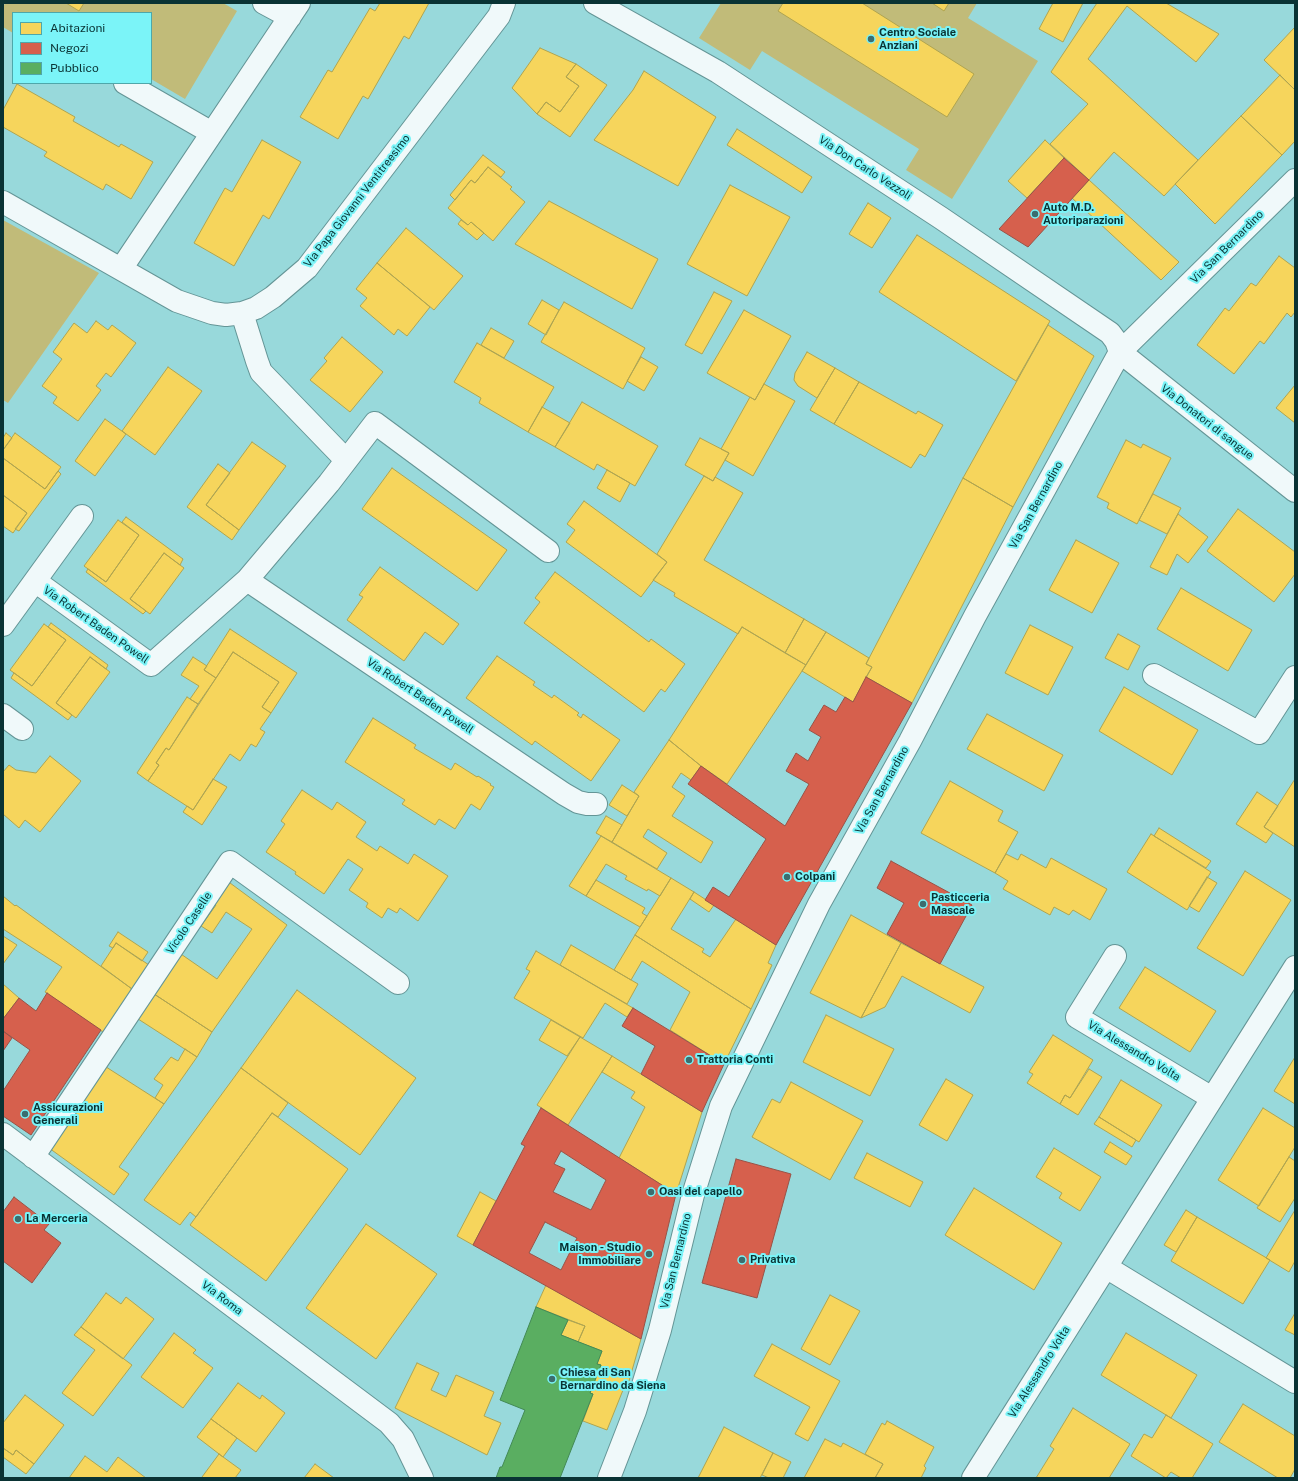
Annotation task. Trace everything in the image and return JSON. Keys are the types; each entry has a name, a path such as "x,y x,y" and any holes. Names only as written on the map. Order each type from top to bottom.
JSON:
{"street":[{"path":"121,269 295,10 264,3"},
{"name":"Via Papa Giovanni Ventitreesimo","path":"3,202 177,301 212,313 226,315 242,313 256,308 273,297 307,268 498,16 504,3"},
{"name":"Via Don Carlo Vezzoli","path":"595,3 718,72 941,218 1110,332 1116,341 1120,352"},
{"path":"127,84 212,133"},
{"name":"Via San Bernardino","path":"609,1478 635,1411 660,1330 694,1191 721,1106 819,904 910,741 975,616 1120,352 1292,189"},
{"path":"242,313 261,372 346,460"},
{"name":"Via Donatori di sangue","path":"1120,352 1295,491"},
{"name":"Via Robert Baden Powell","path":"35,581 151,665 247,580 329,483 375,423 548,551"},
{"name":"Via Robert Baden Powell","path":"3,625 82,516"},
{"name":"Via Robert Baden Powell","path":"247,580 564,794 578,802 596,804"},
{"path":"1154,675 1259,733 1295,677"},
{"path":"3,715 22,729"},
{"name":"Vicolo Caselle","path":"34,1157 230,862 398,983"},
{"name":"Via Alessandro Volta","path":"1115,956 1077,1017 1212,1098"},
{"name":"Via Alessandro Volta","path":"972,1478 1295,967"},
{"name":"Via Roma","path":"3,1134 389,1423 403,1439 422,1478"},
{"path":"1106,1267 1295,1382"}],"shaded area":[{"path":"5,3 223,3 237,11 185,99 152,80 152,12 12,12 12,32 3,27 3,7"},
{"path":"721,3 977,3 968,18 1038,61 952,199 906,170 919,149 762,51 750,70 699,38"},
{"path":"3,220 99,273 8,403 3,400"}],"building: Abitazioni":[{"path":"66,3 84,3 79,11"},
{"path":"380,3 429,3 409,39 404,36 368,99 363,96 338,139 300,117 328,70 332,72 370,8 375,11"},
{"name":"Centro Sociale Anziani","path":"783,3 862,3 974,74 947,117 778,11"},
{"path":"932,3 949,3 944,11"},
{"path":"1053,3 1083,3 1063,42 1039,29"},
{"path":"1097,3 1166,3 1219,34 1196,62 1127,6 1088,59 1198,160 1164,196 1114,152 1089,180 1050,144 1088,104 1051,72"},
{"path":"1295,27 1295,90 1264,60"},
{"path":"540,48 576,64 566,77 579,86 560,112 546,102 537,114 512,88"},
{"path":"576,64 607,85 570,137 537,114 546,102 560,112 579,86 566,77"},
{"path":"644,71 716,117 678,186 594,140 633,90"},
{"path":"1280,75 1295,90 1295,141 1282,155 1241,116"},
{"path":"17,84 75,117 73,121 119,147 121,144 153,162 131,199 106,184 103,190 44,156 47,152 3,127 3,110"},
{"path":"1241,116 1282,155 1215,224 1175,184"},
{"path":"737,129 812,177 802,193 727,145"},
{"path":"262,140 301,162 269,219 263,215 234,266 194,243 225,188 232,192"},
{"path":"1045,140 1064,158 1027,198 1008,181"},
{"path":"483,155 505,172 501,177 488,167 475,183 471,180 455,200 450,195"},
{"path":"488,167 512,187 510,189 525,202 493,241 471,222 468,225 448,208 471,180 475,183"},
{"path":"1089,180 1179,262 1161,280 1072,198"},
{"path":"730,185 790,217 747,296 687,264"},
{"path":"549,201 658,259 632,309 515,244"},
{"path":"868,203 891,218 872,248 849,234"},
{"path":"461,220 468,225 471,222 484,233 477,240 458,224"},
{"path":"406,228 463,276 434,310 377,263"},
{"path":"917,235 1050,321 1016,381 879,292"},
{"path":"1279,256 1295,268 1295,312 1291,317 1287,313 1264,344 1260,341 1234,374 1197,345 1225,308 1229,311 1251,283 1256,286"},
{"path":"377,263 430,307 407,336 398,329 394,335 360,306 367,298 356,289"},
{"path":"714,292 732,301 702,354 685,345"},
{"path":"542,300 559,310 546,335 528,324"},
{"path":"564,302 645,348 623,389 541,342"},
{"path":"744,310 791,336 755,400 707,373"},
{"path":"96,321 108,330 112,325 136,343 111,377 106,373 96,386 101,390 78,421 53,403 57,397 42,386 62,359 53,352 74,323 87,333"},
{"path":"1048,325 1094,356 1013,507 963,478"},
{"path":"491,328 514,341 504,358 481,345"},
{"path":"342,337 383,372 350,412 310,380 327,361 324,358"},
{"path":"477,343 554,387 528,432 479,403 481,398 454,382"},
{"path":"807,352 835,368 817,398 798,386 794,380 795,373"},
{"path":"641,357 658,367 644,391 627,381"},
{"path":"168,367 202,391 155,455 122,431"},
{"path":"835,368 859,382 834,424 810,410"},
{"path":"859,382 916,414 918,411 943,425 925,457 920,454 911,468 834,424"},
{"path":"764,384 795,401 753,476 725,460 729,453 721,449 750,397 755,400"},
{"path":"1295,385 1295,423 1276,408"},
{"path":"582,402 658,446 635,486 597,464 594,470 555,447"},
{"path":"542,407 570,423 555,447 528,432"},
{"path":"105,419 126,434 95,476 75,461"},
{"path":"6,433 12,438 3,450 3,438"},
{"path":"15,433 61,467 45,489 3,458 3,450"},
{"path":"700,438 729,453 713,481 685,465"},
{"path":"1126,440 1141,448 1143,444 1171,458 1137,524 1107,508 1109,503 1097,497"},
{"path":"252,442 286,466 239,530 206,505"},
{"path":"3,458 45,489 58,471 61,474 19,531 15,529 27,513 3,495"},
{"path":"218,464 230,473 206,505 239,530 232,540 187,507"},
{"path":"392,468 507,550 477,591 362,509"},
{"path":"607,470 630,483 620,502 597,488"},
{"path":"704,476 713,481 715,477 743,493 704,560 804,619 785,653 742,627 738,634 674,596 675,593 653,580 667,562 657,554"},
{"path":"963,478 1013,507 912,703 866,677 872,667 866,664"},
{"path":"1153,494 1181,508 1167,534 1139,520"},
{"path":"3,495 27,513 13,533 3,526"},
{"path":"584,501 667,562 641,597 566,542 575,530 567,524"},
{"path":"1238,509 1295,552 1295,574 1274,602 1207,551"},
{"path":"1178,514 1208,537 1188,563 1177,554 1167,575 1150,567"},
{"path":"126,517 183,559 180,565 164,553 130,599 146,611 143,614 86,572 88,569 106,582 139,535 122,522"},
{"path":"118,520 139,535 106,582 84,566"},
{"path":"1076,540 1119,563 1092,613 1049,590"},
{"path":"164,553 184,568 150,614 130,599"},
{"path":"380,567 459,624 443,645 425,632 404,661 347,620 363,597 359,595"},
{"path":"555,572 649,642 651,639 685,664 665,692 661,689 644,712 524,623 540,602 535,598"},
{"path":"1181,588 1252,630 1228,671 1157,629"},
{"path":"804,619 826,632 806,665 785,653"},
{"path":"51,623 108,665 106,669 90,657 56,703 72,715 68,720 11,678 14,673 32,686 66,640 48,627"},
{"path":"44,624 66,640 32,686 10,670"},
{"path":"1030,625 1073,647 1048,695 1005,673"},
{"path":"742,627 806,665 727,784 701,766 669,740"},
{"path":"230,629 297,673 271,713 262,707 279,682 233,652 216,678 204,670"},
{"path":"826,632 869,658 866,664 872,667 853,702 802,671"},
{"path":"1118,634 1140,646 1128,670 1105,658"},
{"path":"233,652 279,682 262,707 271,713 260,729 265,732 256,747 251,744 240,761 230,754 193,810 148,781 159,765 156,763 166,748 169,750"},
{"path":"497,656 535,682 533,685 552,698 554,695 579,713 577,715 581,718 583,714 620,740 591,781 535,741 532,745 466,698"},
{"path":"90,657 110,672 76,718 56,703"},
{"path":"193,657 207,666 204,670 216,678 198,704 190,699 199,686 181,675"},
{"path":"1124,687 1198,730 1172,775 1099,731"},
{"path":"187,697 198,704 169,750 166,748 156,763 159,765 148,781 137,773"},
{"path":"987,714 1063,755 1044,791 967,749"},
{"path":"373,718 416,745 414,748 451,770 455,763 491,784 490,785 494,787 480,810 471,804 455,829 439,819 435,825 402,804 405,800 345,762"},
{"path":"669,740 701,766 691,780 681,773 672,787 685,796 672,816 713,842 701,863 648,829 643,837 667,853 657,869 612,842 639,796 634,792"},
{"path":"50,756 81,781 40,832 25,820 19,828 3,814 3,772 9,765 16,770 36,773"},
{"path":"213,779 227,787 202,825 183,812 187,806 193,810"},
{"path":"1295,779 1295,847 1264,827"},
{"path":"950,781 1003,811 998,821 1018,832 995,873 921,833"},
{"path":"622,785 639,796 627,816 609,805"},
{"path":"302,790 332,810 337,802 366,822 356,837 377,851 380,846 408,864 414,854 448,876 418,921 400,908 397,913 388,908 382,918 366,907 368,903 349,890 363,869 348,859 324,894 295,874 296,872 266,852 285,824 281,821"},
{"path":"1257,792 1278,806 1264,827 1273,833 1266,843 1236,824"},
{"path":"606,816 622,825 612,842 596,833"},
{"path":"1159,828 1211,861 1206,868 1154,836"},
{"path":"1151,834 1211,872 1187,910 1127,872"},
{"path":"601,836 671,878 660,896 625,879 627,876 606,864 586,896 569,886"},
{"path":"1006,854 1018,860 1021,854 1046,868 1051,858 1107,889 1090,920 1073,910 1069,915 1054,907 1050,915 1003,889 1008,881 995,873"},
{"path":"1245,871 1291,900 1243,976 1197,948"},
{"path":"1207,877 1217,883 1199,912 1189,906"},
{"path":"671,878 694,892 671,929 704,949 702,952 710,957 736,919 776,945 768,963 772,965 751,1009 635,935"},
{"path":"226,880 287,925 212,1032 151,992 178,952 217,979 252,929 226,912 212,933 201,926 216,905 211,901"},
{"path":"596,880 645,908 642,913 647,916 640,927 586,896"},
{"path":"694,892 714,905 709,912 690,899"},
{"path":"3,896 132,989 103,1032 45,992 62,967 3,929"},
{"path":"851,915 901,943 861,1018 810,993"},
{"path":"118,932 148,952 142,961 116,943 113,948 109,946"},
{"path":"635,935 751,1009 724,1064 670,1030 690,992 642,961 631,980 614,970"},
{"path":"3,936 17,945 3,964"},
{"path":"116,943 149,965 132,989 101,966"},
{"path":"901,943 984,987 970,1013 902,976 885,1007 861,1018"},
{"path":"571,945 638,984 627,1004 560,965"},
{"path":"536,951 633,1008 627,1017 605,1003 583,1038 514,998 530,971 526,969"},
{"path":"1145,967 1216,1011 1190,1052 1119,1008"},
{"path":"3,984 19,998 3,1019"},
{"path":"297,990 416,1078 360,1155 241,1068"},
{"path":"151,992 212,1032 197,1057 135,1017"},
{"path":"826,1015 894,1049 870,1096 803,1062"},
{"path":"551,1020 580,1037 567,1056 539,1040"},
{"path":"1053,1035 1093,1060 1070,1098 1065,1095 1060,1104 1027,1083 1033,1074 1029,1072"},
{"path":"580,1037 612,1056 568,1125 537,1105"},
{"path":"185,1049 197,1057 164,1104 155,1098 163,1085 154,1079 171,1057 178,1061"},
{"path":"612,1056 702,1112 676,1194 619,1158 645,1107 631,1098 635,1092 602,1072"},
{"path":"1295,1057 1295,1104 1274,1091"},
{"path":"103,1065 164,1104 119,1167 129,1174 114,1195 49,1148"},
{"path":"241,1068 288,1103 278,1117 272,1113 196,1217 190,1212 180,1225 144,1200"},
{"path":"1089,1069 1102,1077 1078,1115 1060,1104 1065,1095 1070,1098"},
{"path":"946,1079 973,1095 947,1141 919,1125"},
{"path":"1121,1080 1162,1105 1139,1142 1099,1117"},
{"path":"791,1082 863,1121 830,1180 752,1137 772,1099 780,1103"},
{"path":"1263,1108 1295,1128 1295,1147 1259,1206 1218,1180"},
{"path":"272,1113 348,1169 266,1281 190,1225"},
{"path":"1099,1117 1136,1140 1132,1147 1094,1124"},
{"path":"1110,1142 1132,1156 1126,1165 1104,1152"},
{"path":"1054,1148 1101,1177 1080,1211 1059,1198 1062,1193 1036,1177"},
{"path":"867,1153 923,1182 910,1207 854,1178"},
{"path":"1289,1157 1295,1161 1295,1198 1280,1222 1257,1208"},
{"path":"974,1188 1062,1243 1034,1290 945,1235"},
{"path":"480,1192 496,1201 473,1245 457,1236"},
{"path":"1186,1210 1197,1217 1176,1252 1164,1245"},
{"path":"1295,1210 1295,1261 1289,1272 1266,1258"},
{"path":"1197,1217 1270,1260 1243,1304 1171,1261"},
{"path":"366,1224 437,1274 376,1359 306,1308"},
{"path":"546,1285 641,1339 629,1381 627,1380 607,1430 583,1421 593,1394 590,1393 601,1365 597,1364 602,1351 578,1342 585,1326 536,1307"},
{"path":"106,1293 121,1304 126,1297 154,1319 123,1359 81,1327"},
{"path":"830,1295 860,1311 830,1365 801,1349"},
{"path":"1295,1313 1295,1335 1285,1330"},
{"path":"568,1320 585,1326 578,1342 561,1335"},
{"path":"81,1327 132,1365 93,1416 62,1393 95,1350 74,1335"},
{"path":"174,1333 196,1350 193,1353 213,1368 183,1408 141,1377"},
{"path":"1126,1333 1197,1375 1171,1418 1101,1375"},
{"path":"772,1344 840,1381 808,1441 795,1434 810,1407 754,1376"},
{"path":"417,1363 439,1373 431,1390 446,1397 456,1375 494,1392 484,1416 501,1423 487,1455 395,1408"},
{"path":"238,1383 260,1399 262,1395 285,1413 256,1452 211,1419"},
{"path":"25,1395 64,1425 34,1464 16,1450 13,1455 3,1448 3,1423"},
{"path":"1243,1404 1295,1436 1295,1469 1290,1478 1278,1478 1219,1442"},
{"path":"1073,1408 1130,1444 1109,1478 1036,1478 1054,1449 1050,1446"},
{"path":"1166,1415 1213,1444 1192,1478 1181,1478 1171,1472 1166,1478 1131,1456 1144,1434 1152,1438"},
{"path":"211,1419 237,1438 223,1457 197,1437"},
{"path":"887,1421 934,1447 924,1466 926,1468 921,1478 875,1478 883,1464 865,1454 882,1423 885,1425"},
{"path":"724,1427 773,1453 760,1478 698,1478"},
{"path":"825,1439 841,1447 843,1443 883,1464 875,1478 804,1478"},
{"path":"3,1448 13,1455 16,1450 34,1464 26,1474 3,1457"},
{"path":"773,1453 791,1462 783,1478 769,1478 762,1475"},
{"path":"219,1454 241,1470 235,1478 202,1477"},
{"path":"85,1456 107,1472 118,1457 146,1478 69,1478"},
{"path":"315,1464 334,1478 304,1478"}],"building: Negozi":[{"name":"Auto M.D. Autoriparazioni","path":"1064,158 1089,180 1028,247 999,229"},
{"path":"866,677 912,703 776,945 705,900 713,887 729,897 766,839 688,784 701,766 785,826 809,784 786,771 796,753 808,761 821,737 809,730 824,705 836,712 845,697 853,702"},
{"path":"891,861 972,905 940,964 887,934 904,903 877,888"},
{"path":"47,993 101,1030 31,1135 3,1116 3,1091 30,1050 3,1031 3,1019 19,998 36,1011"},
{"path":"633,1008 724,1064 702,1112 641,1074 655,1046 622,1026"},
{"path":"3,1031 12,1038 3,1051"},
{"path":"541,1108 676,1194 641,1339 473,1245 525,1146 521,1144","holes":["561,1151 606,1180 591,1210 553,1192 565,1169 554,1164","545,1222 577,1238 561,1270 529,1253"]},
{"path":"736,1159 791,1174 757,1298 702,1283"},
{"path":"14,1197 49,1224 44,1230 61,1243 32,1283 3,1261 3,1212"}],"building: Pubblico":[{"name":"Chiesa di San Bernardino da Siena","path":"536,1307 568,1320 561,1335 602,1351 597,1364 601,1365 590,1393 593,1394 560,1478 496,1478 500,1467 502,1467 525,1410 500,1400"}],"place":[{"name":"Centro Sociale Anziani","path":"871,39"},
{"name":"Auto M.D. Autoriparazioni","path":"1035,214"},
{"name":"Colpani","path":"787,877"},
{"name":"Pasticceria Mascale","path":"923,904"},
{"name":"Trattoria Conti","path":"689,1060"},
{"name":"Assicurazioni Generali","path":"25,1114"},
{"name":"Oasi del capello","path":"651,1192"},
{"name":"La Merceria","path":"18,1219"},
{"name":"Maison - Studio Immobiliare","path":"649,1254"},
{"name":"Privativa","path":"742,1260"},
{"name":"Chiesa di San Bernardino da Siena","path":"552,1379"}]}
